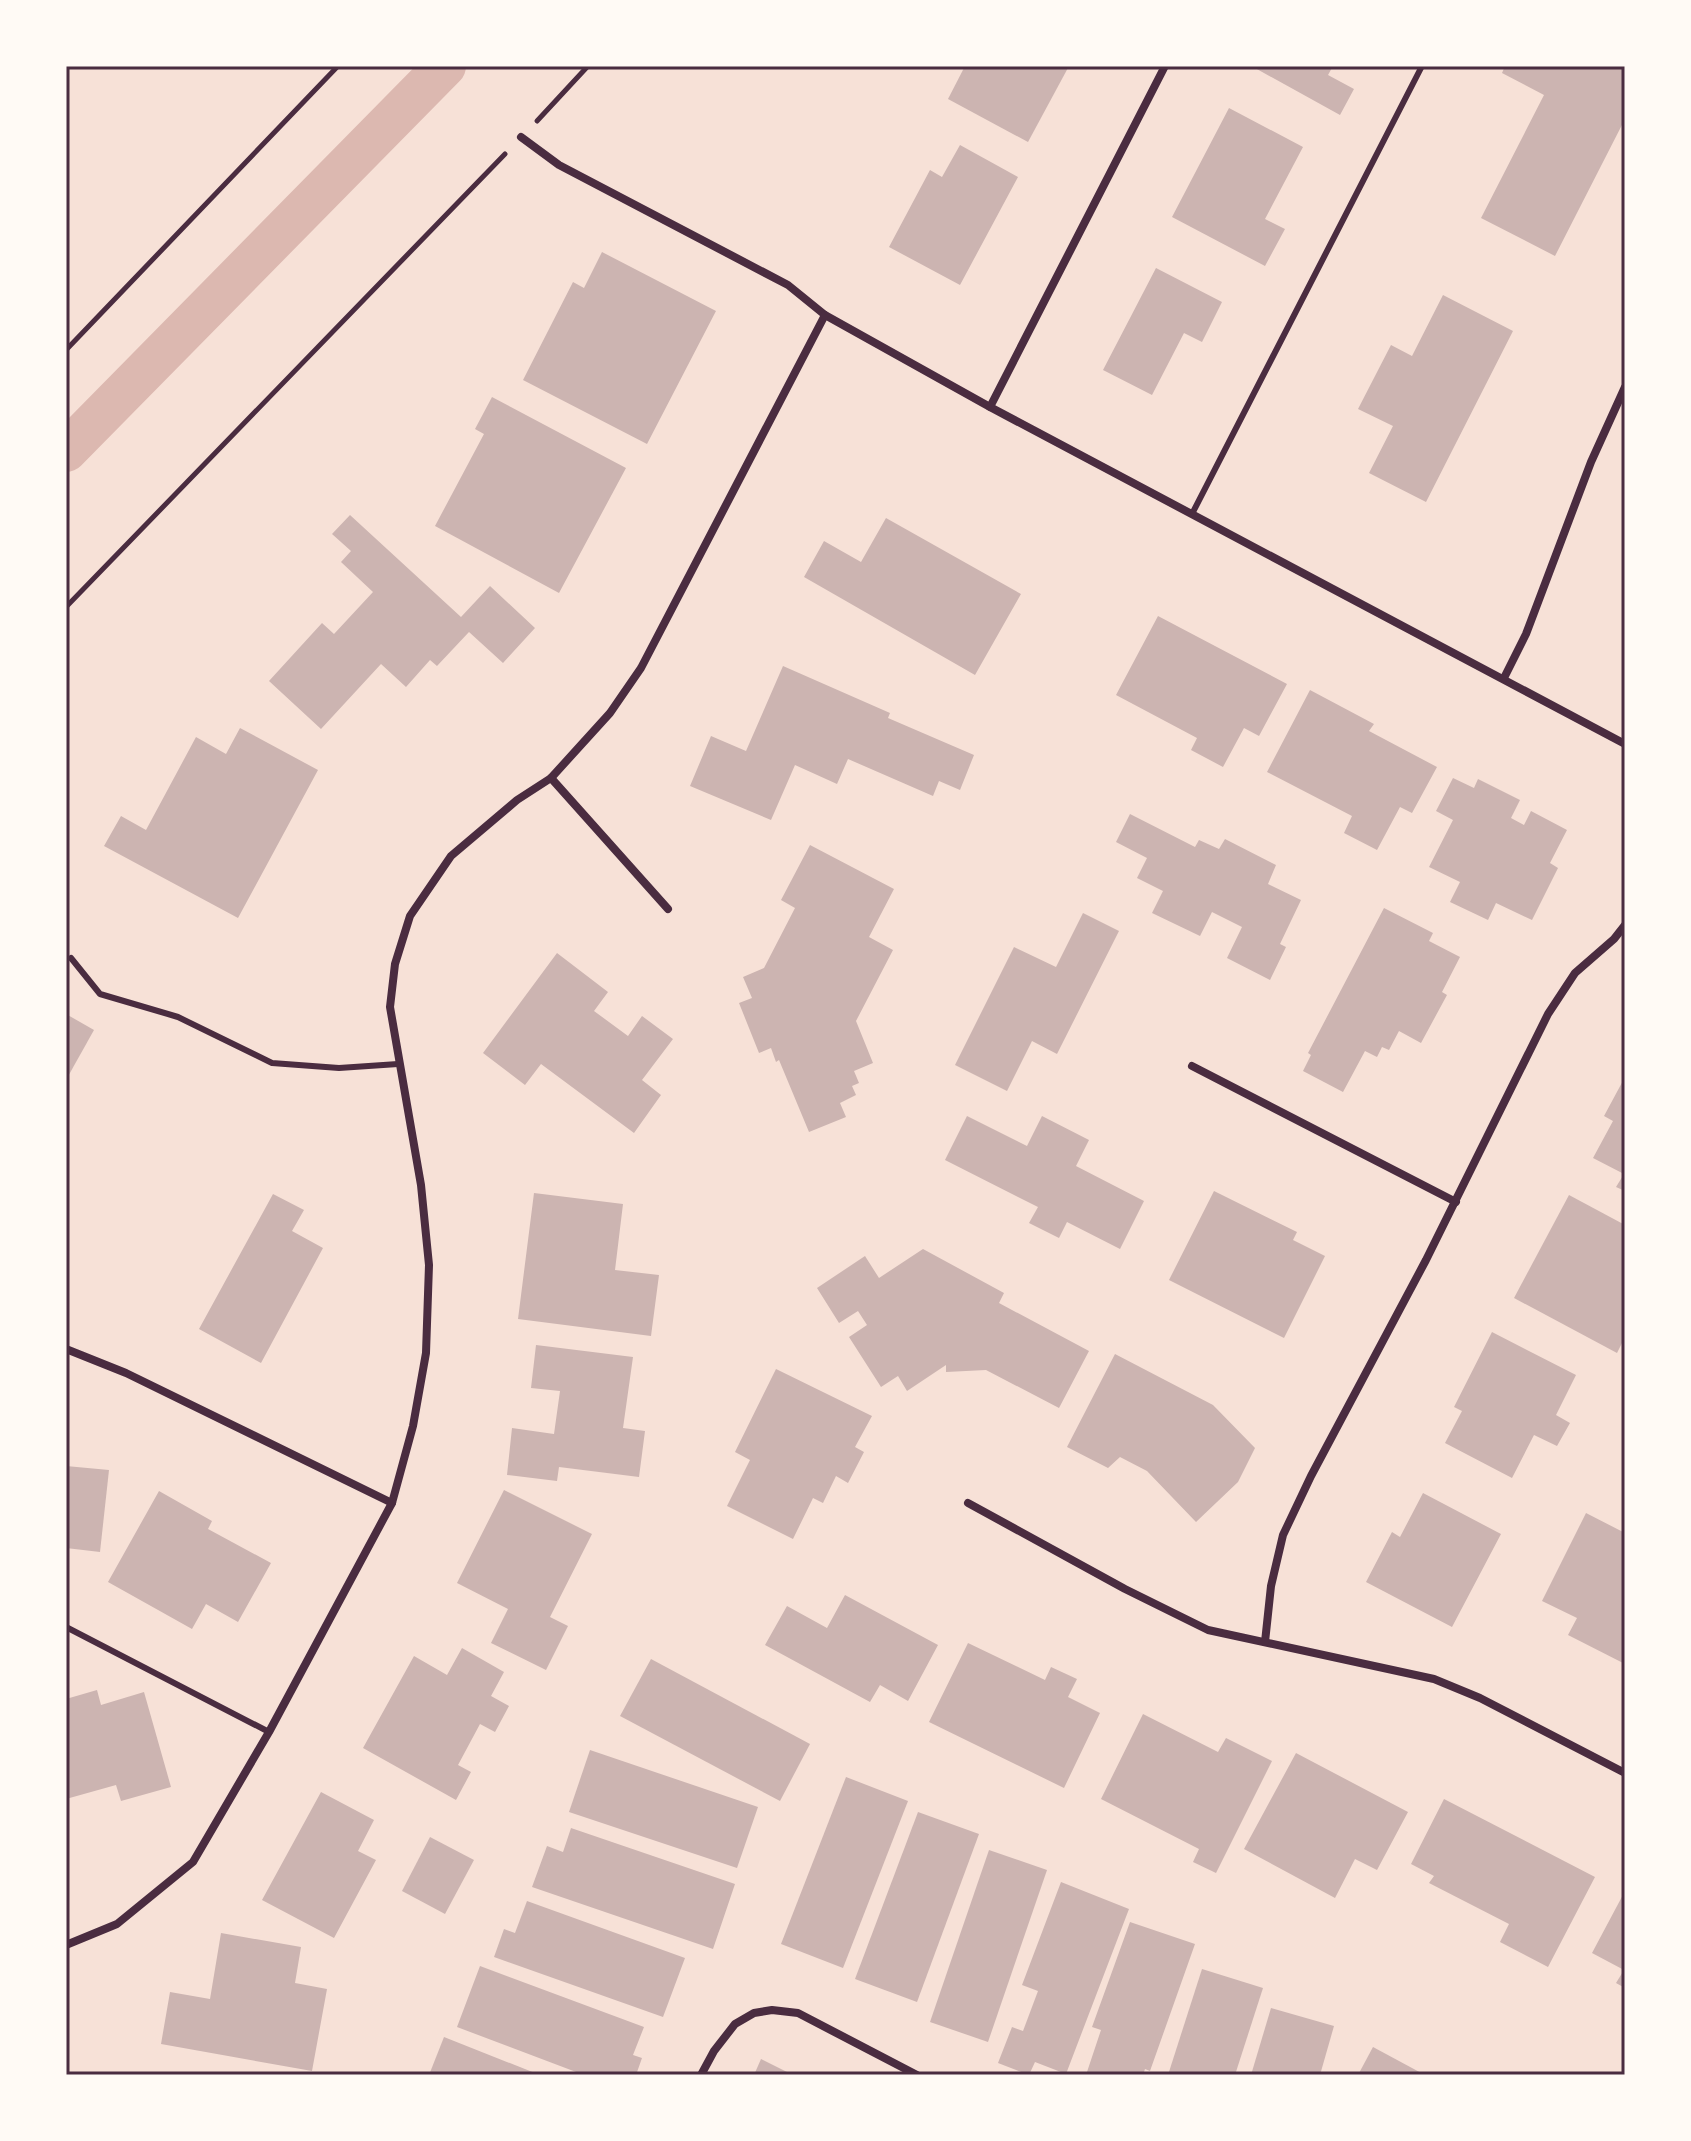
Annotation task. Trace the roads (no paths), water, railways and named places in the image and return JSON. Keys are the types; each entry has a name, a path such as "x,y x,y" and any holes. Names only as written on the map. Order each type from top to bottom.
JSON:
{"street":[{"path":"990,407 1165,66"},
{"path":"521,137 559,165 788,285 825,315 990,407 1625,744"},
{"path":"66,1945 117,1924 193,1862 269,1732 392,1503 413,1426 426,1353 429,1265 421,1185 390,1007 395,964 410,916 451,856 517,800 551,778 610,713 641,668 825,315"},
{"path":"1504,678 1526,634 1591,462 1625,387"},
{"path":"551,778 668,909"},
{"path":"1265,1642 1271,1586 1283,1535 1311,1476 1456,1202 1548,1014 1575,973 1614,939 1625,925"},
{"path":"1192,1066 1456,1202"},
{"path":"66,1349 126,1373 392,1503"},
{"path":"968,1503 1125,1589 1208,1630 1434,1679 1480,1698 1625,1773"},
{"path":"701,2075 714,2051 735,2024 754,2013 772,2010 798,2013 917,2075"}],"lane":[{"path":"1192,514 1422,66"},
{"path":"71,958 100,994 178,1017 272,1063 339,1068 398,1064"},
{"path":"66,1627 269,1732"}],"waterway":[{"path":"66,451 445,66"}]}
